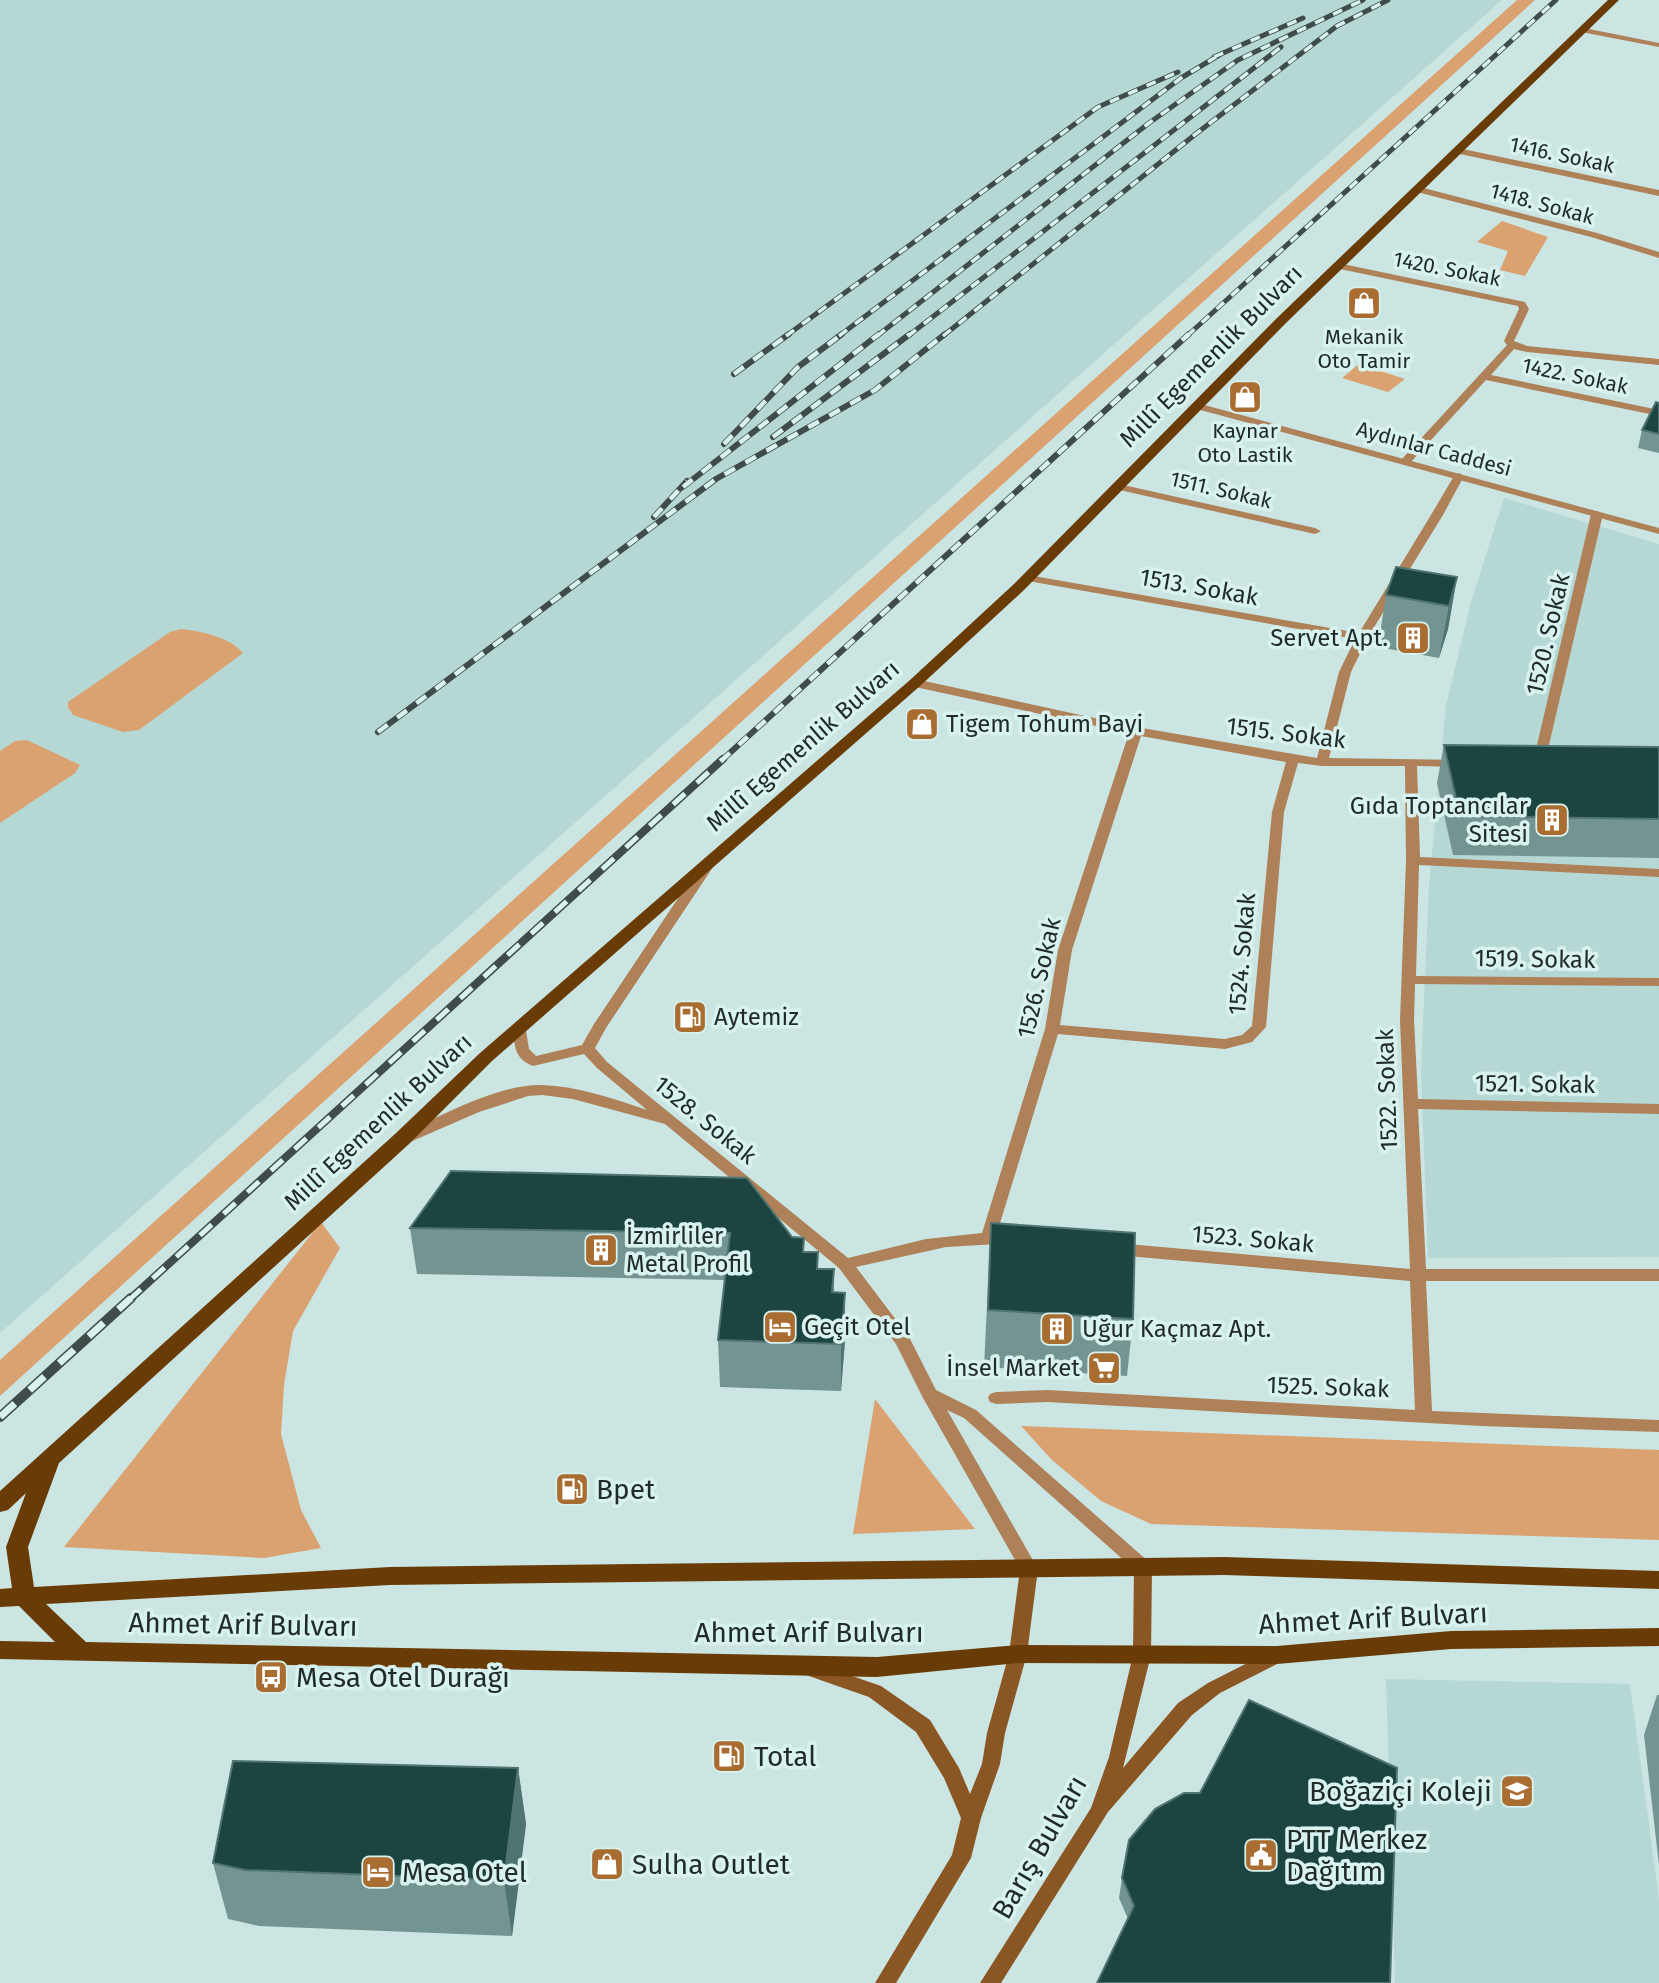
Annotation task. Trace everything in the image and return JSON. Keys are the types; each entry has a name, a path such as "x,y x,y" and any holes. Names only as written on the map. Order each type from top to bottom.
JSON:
{"main road":[{"name":"Millî Egemenlik Bulvarı","path":"0,1504 402,1139 485,1057 915,683 1028,578 1416,189 1614,0"},
{"path":"50,1458 17,1547 24,1598 80,1651"},
{"name":"Ahmet Arif Bulvarı","path":"0,1598 390,1576 1143,1567 1248,1567 1659,1580"},
{"name":"Barış Bulvarı","path":"990,1983 1099,1811 1118,1757 1142,1655 1143,1567"},
{"path":"885,1983 961,1858 971,1818 991,1764 996,1733 1018,1654 1029,1569"},
{"name":"Ahmet Arif Bulvarı","path":"0,1650 877,1667 1018,1654 1277,1656 1451,1640 1659,1637"},
{"path":"1099,1811 1185,1709 1214,1688 1277,1656"},
{"path":"798,1665 875,1691 923,1726 952,1773 971,1818"}],"street":[{"path":"1584,30 1659,46"},
{"name":"1416. Sokak","path":"1458,151 1659,193"},
{"name":"1418. Sokak","path":"1416,189 1659,255"},
{"name":"1420. Sokak","path":"1338,267 1522,304 1524,309 1509,341 1512,345"},
{"path":"1406,461 1512,345 1527,349 1659,362"},
{"name":"1422. Sokak","path":"1483,376 1659,413"},
{"name":"Aydınlar Caddesi","path":"1198,407 1659,531"},
{"path":"1322,762 1345,672 1362,637 1459,476"},
{"name":"1511. Sokak","path":"1119,486 1315,531"},
{"name":"1520. Sokak","path":"1539,763 1597,514"},
{"name":"1513. Sokak","path":"1028,578 1362,637"},
{"name":"1515. Sokak","path":"915,683 1136,731 1293,759 1322,762 1475,763"},
{"name":"1526. Sokak","path":"988,1237 1052,1029 1065,950 1136,731"},
{"name":"1524. Sokak","path":"1052,1029 1226,1044 1247,1039 1259,1027 1278,812 1293,759"},
{"name":"1522. Sokak","path":"1411,762 1413,861 1407,1020 1424,1415"},
{"path":"1413,861 1659,873"},
{"path":"520,1028 522,1051 533,1061 587,1049 707,866"},
{"name":"1519. Sokak","path":"1410,980 1659,982"},
{"name":"1528. Sokak","path":"587,1049 602,1065 845,1264 902,1341 929,1394 1029,1569"},
{"path":"402,1139 493,1101 540,1090 607,1103 671,1122"},
{"name":"1521. Sokak","path":"1409,1104 1659,1109"},
{"path":"845,1264 936,1242 988,1237 1029,1241"},
{"name":"1523. Sokak","path":"1096,1247 1418,1276 1659,1275"},
{"path":"929,1394 970,1415 1143,1567"},
{"name":"1525. Sokak","path":"996,1398 1047,1396 1482,1420 1659,1426"}],"shaded area":[{"path":"0,0 1502,0 0,1333"},
{"path":"1517,0 1535,0 0,1396 0,1360"},
{"path":"1502,221 1548,237 1525,276 1500,270 1508,251 1477,242"},
{"path":"1359,364 1405,379 1388,392 1342,378"},
{"name":"Gıda Toptancılar Sitesi","path":"1504,498 1659,544 1659,1257 1428,1258 1421,1069 1429,885 1446,705 1471,602"},
{"path":"181,629 223,639 243,653 139,730 123,732 73,715 68,702 170,632"},
{"path":"27,740 80,765 75,773 0,823 0,751 15,741"},
{"path":"321,1222 340,1248 293,1331 284,1385 281,1434 301,1510 321,1548 264,1558 64,1547"},
{"path":"875,1399 975,1529 853,1534"},
{"path":"1021,1426 1659,1450 1659,1540 1151,1524 1101,1501 1052,1460"},
{"name":"Boğaziçi Koleji","path":"1386,1679 1630,1684 1659,1899 1659,1983 1395,1983"}],"building":[{"path":"1656,402 1659,403 1659,434 1642,430"},
{"path":"1396,567 1457,577 1449,606 1386,595"},
{"path":"1444,745 1659,747 1659,819 1460,816"},
{"path":"451,1171 747,1178 792,1237 804,1238 803,1252 818,1252 817,1269 834,1269 832,1292 845,1293 841,1344 718,1340 730,1233 410,1228"},
{"path":"991,1223 1135,1233 1133,1319 988,1310"},
{"name":"PTT Merkez Dağıtım","path":"1249,1700 1397,1768 1390,1983 1097,1983 1134,1906 1122,1878 1129,1840 1155,1809 1184,1793 1200,1793"},
{"path":"233,1761 518,1768 504,1880 245,1870 213,1863"}],"railway":[{"path":"877,336 1149,123 1238,60 1363,0"},
{"path":"943,336 1197,133 1337,26 1388,0"},
{"path":"1187,336 1556,0"},
{"path":"1214,57 1303,18"},
{"path":"908,336 1281,47"},
{"path":"839,336 1181,78 1221,54"},
{"path":"786,336 1098,107 1178,72"},
{"path":"734,374 789,334"},
{"path":"724,444 798,367 842,334"},
{"path":"683,487 879,334"},
{"path":"773,437 910,334"},
{"path":"378,732 716,479 875,390 945,334"},
{"path":"721,761 1189,334"},
{"path":"654,517 687,481"},
{"path":"129,1300 723,759"},
{"path":"0,1417 131,1298"}],"place":[{"name":"Mekanik Oto Tamir","path":"1364,303"},
{"name":"Kaynar Oto Lastik","path":"1245,397"},
{"name":"Servet Apt.","path":"1413,638"},
{"name":"Tigem Tohum Bayi","path":"922,724"},
{"name":"Gıda Toptancılar Sitesi","path":"1552,820"},
{"name":"Aytemiz","path":"690,1017"},
{"name":"İzmirliler Metal Profil","path":"601,1250"},
{"name":"Geçit Otel","path":"780,1327"},
{"name":"Uğur Kaçmaz Apt.","path":"1057,1329"},
{"name":"İnsel Market","path":"1104,1368"},
{"name":"Bpet","path":"572,1489"},
{"name":"Mesa Otel Durağı","path":"271,1677"},
{"name":"Total","path":"729,1756"},
{"name":"Boğaziçi Koleji","path":"1517,1791"},
{"name":"PTT Merkez Dağıtım","path":"1261,1855"},
{"name":"Sulha Outlet","path":"607,1864"},
{"name":"Mesa Otel","path":"378,1872"}]}
